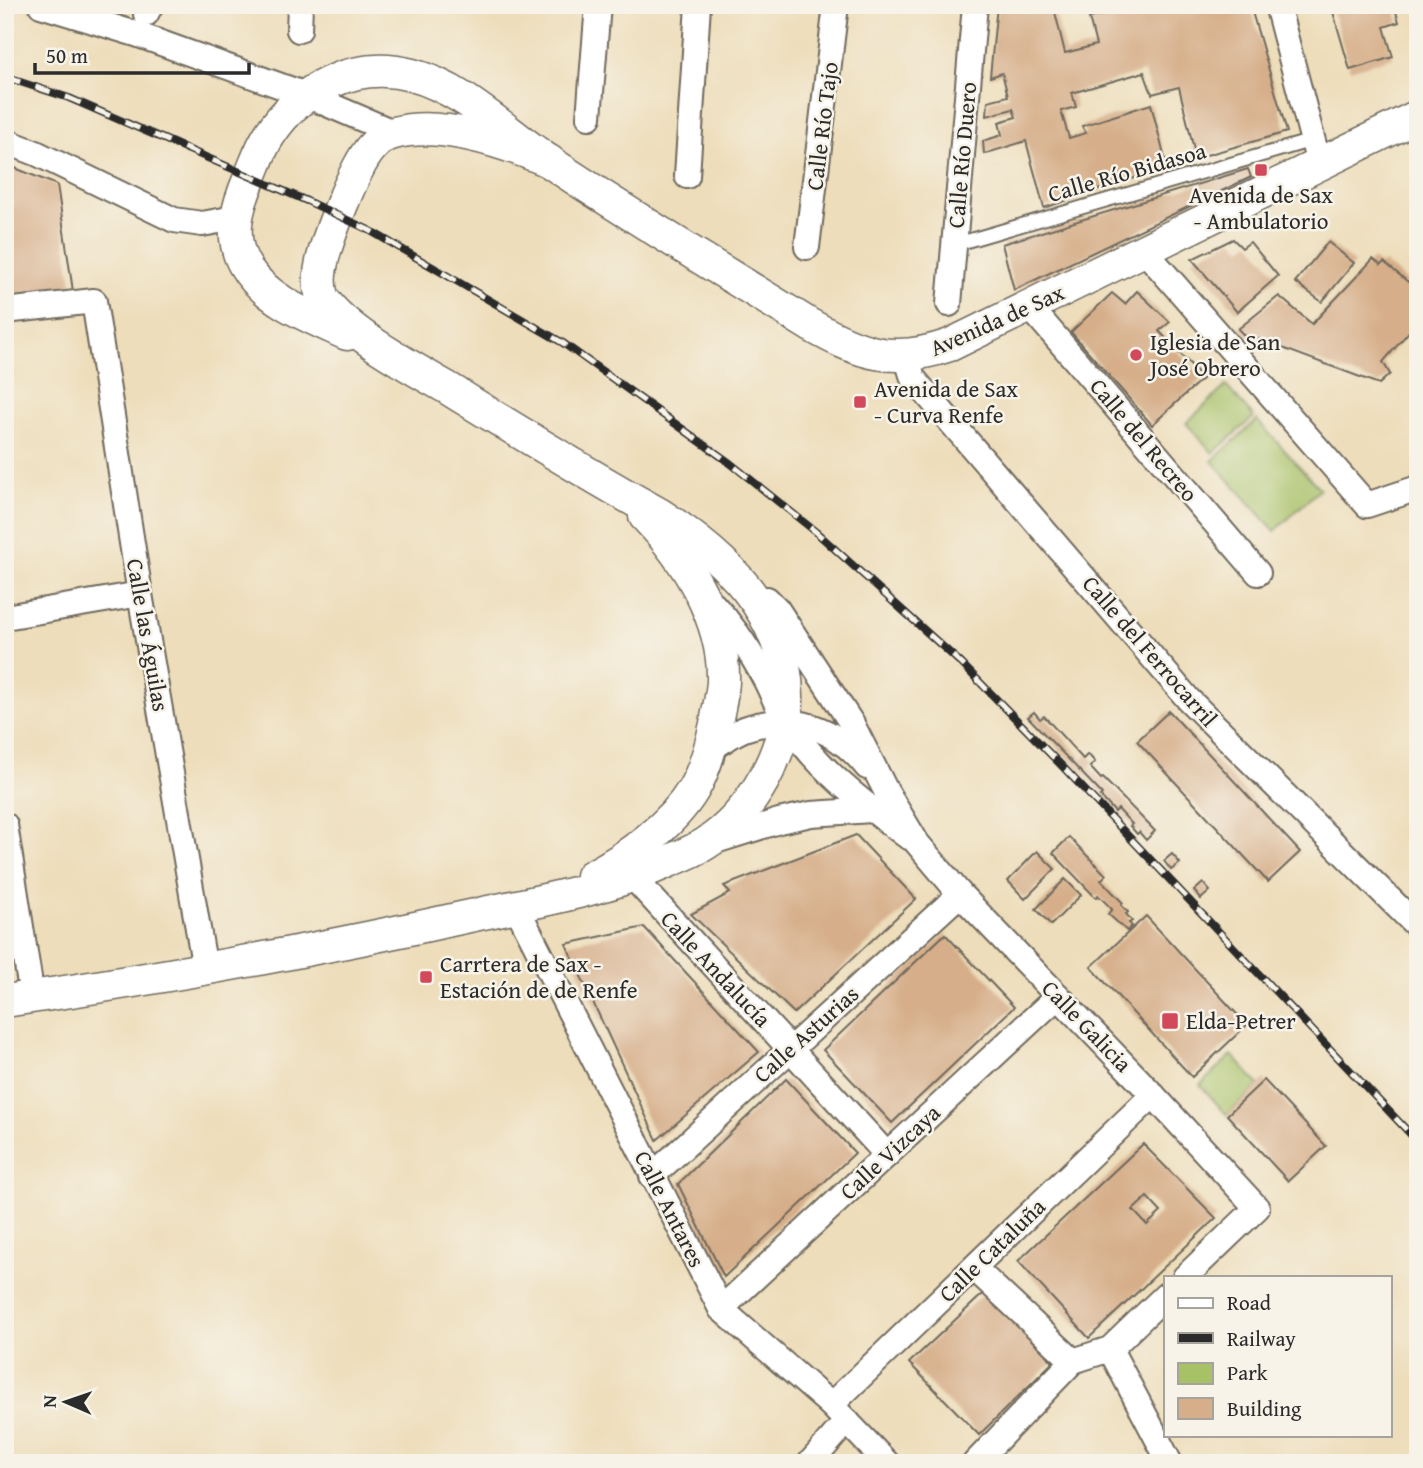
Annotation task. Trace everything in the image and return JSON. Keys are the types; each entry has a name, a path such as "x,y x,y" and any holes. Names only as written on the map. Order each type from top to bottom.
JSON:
{"street":[{"path":"41,5 113,26 306,95 395,133"},
{"path":"589,117 598,5"},
{"path":"687,176 698,5"},
{"name":"Calle Río Tajo","path":"807,247 836,5"},
{"name":"Calle Río Duero","path":"949,304 975,5"},
{"path":"1277,5 1316,152"},
{"path":"390,354 289,306 253,277 243,262 236,237 235,218 238,204 270,134 289,110 327,82 351,74 378,71 411,74 442,86 465,100 549,161"},
{"name":"Avenida de Sax","path":"549,161 843,344 867,353 906,356 926,354 950,345 1030,307 1144,250 1316,152 1418,116"},
{"path":"549,161 511,145 482,137 433,130 395,133 382,138 371,147 353,175 324,255 320,274 321,294 326,303 347,323 390,354 696,538 744,583 762,594 777,609 852,724 879,801"},
{"path":"5,141 36,153 174,220 202,224 235,218"},
{"path":"1144,250 1367,505 1418,488"},
{"name":"Calle las Águilas","path":"5,311 94,300 140,594 205,969"},
{"name":"Calle del Recreo","path":"1030,307 1258,573"},
{"name":"Calle del Ferrocarril","path":"906,356 913,378 1189,700 1418,927"},
{"path":"526,904 602,871 652,835 680,808 692,791 710,749 723,682 717,631 699,591 667,539 622,494"},
{"path":"704,845 738,814 759,785 772,765 787,722 785,671 779,648 769,624 744,583"},
{"path":"699,591 734,632 764,678 787,722"},
{"path":"5,617 140,594"},
{"path":"710,749 743,730 787,722 827,730 861,760 879,801"},
{"path":"5,825 19,999 359,941 586,892 632,876 704,845 779,821 879,801"},
{"name":"Calle Galicia","path":"879,801 960,894 1257,1208 1186,1276"},
{"name":"Calle Andalucía","path":"632,876 887,1155"},
{"name":"Calle Asturias","path":"652,1175 960,894"},
{"name":"Calle Antares","path":"526,904 652,1175 721,1309 839,1413 887,1463"},
{"name":"Calle Vizcaya","path":"721,1309 1058,996"},
{"name":"Calle Cataluña","path":"810,1463 839,1413 974,1268 1153,1095"},
{"path":"974,1268 1073,1361"},
{"path":"975,1463 1073,1361 1110,1349 1164,1298"},
{"path":"1110,1349 1170,1463"}],"lane":[{"name":"Calle Río Bidasoa","path":"953,245 1316,152"}],"green space":[{"path":"1226,386 1254,417 1213,453 1186,423"},
{"path":"1257,420 1320,489 1275,531 1212,461"},
{"path":"1232,1055 1259,1085 1227,1115 1200,1085"}],"building":[{"path":"997,5 1040,5 1054,8 1065,53 1096,45 1089,18 1120,11 1147,13 1177,5 1250,5 1287,132 1196,158 1179,87 1152,94 1144,72 1072,93 1076,107 1061,111 1069,138 1086,133 1082,126 1151,104 1167,167 1044,208 1026,141 984,154 983,141 1002,135 999,122 1016,117 1013,109 987,116 988,101 1008,96 1002,73 990,77"},
{"path":"1354,5 1394,5 1399,22 1384,27 1393,57 1350,70 1333,12"},
{"path":"5,164 57,185 73,291 5,302"},
{"path":"1248,169 1251,177 1014,290 1002,244"},
{"path":"1233,239 1242,248 1250,242 1278,276 1237,312 1192,259"},
{"path":"1328,242 1354,263 1322,302 1295,282"},
{"path":"1373,259 1381,265 1384,262 1408,282 1414,276 1418,279 1418,321 1383,362 1390,374 1379,384 1258,339 1255,347 1238,329 1279,296 1312,324"},
{"name":"Iglesia de San José Obrero","path":"1137,291 1170,322 1159,331 1203,378 1152,425 1071,332 1112,293 1125,304"},
{"path":"1169,711 1300,852 1268,882 1137,741"},
{"path":"1034,712 1040,719 1044,716 1083,759 1088,754 1095,762 1090,767 1155,831 1146,840 1139,832 1137,834 1118,809 1115,812 1100,796 1102,794 1028,717"},
{"path":"856,835 916,899 794,1013 691,914 730,893 724,886"},
{"path":"1069,837 1106,875 1101,880 1123,903 1121,905 1132,921 1129,923 1132,926 1127,931 1108,914 1112,909 1098,895 1096,898 1053,853"},
{"path":"1037,851 1055,869 1025,899 1008,881"},
{"path":"1172,854 1180,863 1171,870 1164,861"},
{"path":"1065,879 1081,895 1051,925 1036,909"},
{"path":"1203,883 1210,891 1201,899 1194,891"},
{"path":"1146,916 1247,1025 1192,1077 1091,967"},
{"path":"644,927 759,1052 657,1140 566,944"},
{"path":"945,934 1014,1007 892,1123 823,1050"},
{"path":"786,1079 855,1153 724,1277 678,1184"},
{"path":"1264,1080 1326,1146 1288,1181 1227,1115"},
{"path":"1143,1144 1216,1218 1089,1338 1018,1261","holes":["1147,1197 1161,1212 1147,1225 1133,1210"]},
{"path":"985,1292 1053,1362 979,1435 909,1363"}],"railway":[{"path":"5,77 69,98 369,230 563,343 730,463 816,532 962,664 1418,1142"}],"place":[{"name":"Avenida de Sax - Ambulatorio","path":"1261,170"},
{"name":"Iglesia de San José Obrero","path":"1136,355"},
{"name":"Avenida de Sax - Curva Renfe","path":"860,402"},
{"name":"Carrtera de Sax - Estación de de Renfe","path":"426,977"},
{"name":"Elda-Petrer","path":"1170,1021"}]}
